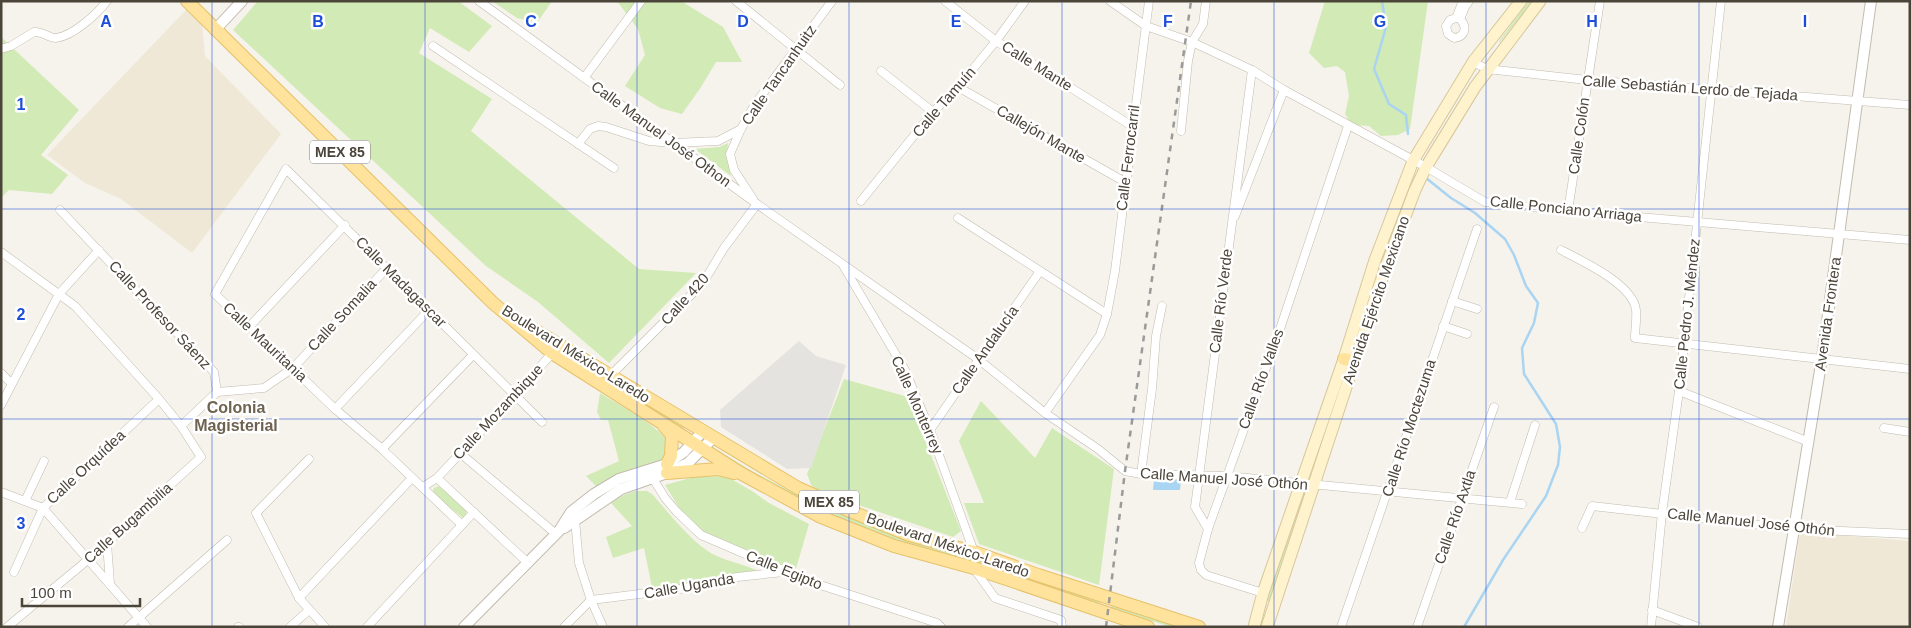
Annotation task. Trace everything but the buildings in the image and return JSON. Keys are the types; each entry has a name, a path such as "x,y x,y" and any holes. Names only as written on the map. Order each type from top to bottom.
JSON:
{"main road":[{"name":"MEX 85","path":"187,1 215,30"},
{"name":"Avenida Ejército Mexicano","path":"1267,627 1313,484 1349,360 1375,260 1413,161 1473,62 1521,1"},
{"name":"Avenida Ejército Mexicano","path":"1254,627 1263,593 1300,484 1404,216 1426,167 1487,69 1540,1"},
{"name":"Boulevard México-Laredo","path":"215,30 493,303 555,349 605,380 708,434 798,488 850,511 909,534 974,552 1038,575 1199,627"},
{"name":"Boulevard México-Laredo","path":"605,380 662,424 742,474 821,517 894,546 974,568 1148,627"},
{"path":"662,424 672,435 671,456 667,468 718,469 742,474"}],"street":[{"path":"1,49 11,46 38,31 54,38 67,35 84,23 107,1"},
{"path":"215,30 242,1"},
{"name":"Calle Manuel José Othon","path":"479,1 757,204 826,251 843,266"},
{"path":"584,78 641,1"},
{"path":"736,1 795,51 840,85"},
{"name":"Calle Tancanhuitz","path":"757,204 734,170 730,154 741,129 756,104 832,1"},
{"name":"Calle Mante","path":"945,1 996,41 1132,126"},
{"name":"Calle Tamuín","path":"861,201 933,112 958,87 996,41 1025,1"},
{"name":"Calle Ponciano Arriaga","path":"1110,1 1146,26 1192,42 1252,70 1284,90 1426,167 1485,202 1568,211 1910,240"},
{"name":"Calle Ferrocarril","path":"1045,413 1100,335 1106,314 1114,271 1149,1"},
{"path":"1182,131 1187,70 1192,42 1203,24 1206,1"},
{"path":"1463,1 1456,18 1450,20 1446,26 1448,34 1454,38 1462,35 1465,31 1465,26 1460,19 1469,1"},
{"name":"Calle Colón","path":"1568,211 1600,1"},
{"name":"Calle Pedro J. Méndez","path":"1650,627 1662,513 1679,391 1721,1"},
{"name":"Avenida Frontera","path":"1778,627 1796,529 1822,358 1871,1"},
{"path":"433,46 614,168"},
{"name":"Calle Sebastián Lerdo de Tejada","path":"1473,62 1487,69 1587,80 1910,105"},
{"name":"Calle Río Verde","path":"1208,529 1195,506 1252,70"},
{"path":"881,71 933,112"},
{"name":"Callejón Mante","path":"958,87 1125,182"},
{"path":"1230,227 1284,90"},
{"path":"578,144 590,129 598,126 649,141 673,143 718,141 741,129"},
{"name":"Calle Río Valles","path":"1263,593 1206,575 1201,570 1199,562 1226,476 1280,329 1348,126"},
{"name":"Calle Madagascar","path":"286,169 345,225 542,422"},
{"name":"Calle Mauritania","path":"286,169 215,294 335,409 382,449 462,525"},
{"name":"Calle 420","path":"605,380 703,283 724,248 757,204"},
{"name":"Calle Profesor Sáenz","path":"60,210 214,372 217,392"},
{"path":"958,218 1106,314"},
{"path":"250,327 345,225"},
{"name":"Calle Río Moctezuma","path":"1340,627 1477,228"},
{"path":"1,405 59,294 99,250"},
{"path":"1561,250 1604,272 1629,295 1636,309 1635,338 1910,369"},
{"path":"1,252 75,306 181,426 217,392"},
{"name":"Calle Manuel José Othón","path":"843,266 978,359 1045,413 1098,449 1125,471 1141,474 1226,476 1522,504"},
{"name":"Calle Monterrey","path":"843,266 905,370 930,430 974,552"},
{"name":"Calle Somalia","path":"217,392 264,388 293,368 387,268"},
{"name":"Calle Andalucía","path":"930,430 1040,270"},
{"path":"1452,301 1477,309"},
{"path":"1141,474 1152,389 1156,336 1162,306"},
{"path":"335,409 429,310"},
{"path":"1443,326 1467,334"},
{"name":"Calle Mozambique","path":"437,478 555,349"},
{"path":"382,449 473,355"},
{"path":"1,373 12,383"},
{"path":"1679,391 1809,442"},
{"name":"Calle Orquídea","path":"14,572 42,508 159,399"},
{"name":"Calle Río Axtla","path":"1417,627 1494,406"},
{"path":"1510,502 1534,425"},
{"name":"Calle Bugambilia","path":"7,627 89,559 201,457 181,426"},
{"path":"1884,428 1910,432"},
{"path":"573,516 621,489 652,477 667,468 697,446 708,434"},
{"path":"460,453 558,533"},
{"path":"309,458 256,514 299,598 325,627"},
{"path":"25,501 44,461"},
{"path":"464,627 558,533 594,494 619,479 667,468"},
{"name":"Calle Egipto","path":"652,477 665,498 701,535 808,581 862,600 937,622 941,627"},
{"path":"299,598 412,478"},
{"path":"424,488 437,478 528,563"},
{"path":"1,492 42,508 147,627"},
{"name":"Calle Manuel José Othón","path":"1582,528 1592,506 1796,529 1910,534"},
{"path":"367,627 474,512"},
{"path":"573,516 579,563 591,600 603,627"},
{"path":"128,627 227,540"},
{"path":"107,543 110,584"},
{"path":"974,568 995,598 1062,623"},
{"name":"Calle Uganda","path":"591,600 680,589 738,577 786,571"},
{"path":"564,627 591,600"},
{"path":"290,627 309,610"},
{"path":"1652,610 1698,627"}],"shaded area":[{"path":"187,9 202,23 205,56 281,134 192,253 121,199 85,183 47,155"},
{"path":"799,341 816,356 846,365 811,468 787,469 721,427 720,410"},
{"path":"1800,532 1910,541 1910,609 1907,627 1786,627"}],"green space":[{"path":"258,1 458,1 492,26 469,52 430,28 419,53 492,99 471,131 639,269 696,273 609,363 538,302 486,266 233,30"},
{"path":"492,1 552,1 537,23 517,18"},
{"path":"617,1 681,1 723,27 742,62 716,62 682,114 660,108 625,86 645,55 638,29"},
{"path":"1325,1 1428,1 1410,129 1398,135 1381,136 1369,126 1352,125 1345,114 1349,96 1345,72 1337,66 1324,68 1309,53"},
{"path":"1529,1 1533,1 1499,43 1499,41"},
{"path":"1,37 79,110 41,155 68,175 52,194 9,190 1,198"},
{"path":"728,143 727,157 731,176 695,149 719,147"},
{"path":"844,379 908,397 961,531 953,537 820,492 811,485 807,474"},
{"path":"627,392 684,426 684,429 626,394"},
{"path":"600,393 643,419 666,439 665,461 618,474 598,488 586,476 619,461 608,420 601,420 597,412"},
{"path":"981,401 1035,458 1052,428 1114,469 1099,585 979,544 964,503 984,503 959,441"},
{"path":"713,447 765,478 818,505 871,526 985,563 988,569 870,531 822,512 754,477"},
{"path":"726,476 769,503 809,524 795,572 693,530 665,485 694,477"},
{"path":"439,486 467,510 465,517 463,518 432,493 434,488"},
{"path":"635,491 647,491 652,494 682,528 709,551 764,574 653,592 644,548 613,558 606,537 632,526 611,503 619,497"},
{"path":"1303,492 1305,492 1269,601 1267,601"},
{"path":"993,566 1100,599 1099,604 994,571"},
{"path":"1112,602 1186,627 1171,627 1111,608"}],"water":[{"path":"1154,479 1181,480 1180,490 1153,490"}],"waterway":[{"path":"1382,1 1386,27 1374,69 1389,104 1406,115 1408,134"},
{"path":"1426,178 1451,198 1475,213 1505,239 1514,255 1526,286 1538,303 1534,323 1522,348 1524,374 1556,424 1560,447 1558,465 1546,496 1503,560 1464,627"}],"railway":[{"path":"1106,627 1125,471 1191,1"}],"district":[{"name":"Colonia Magisterial","path":"236,416"}]}
